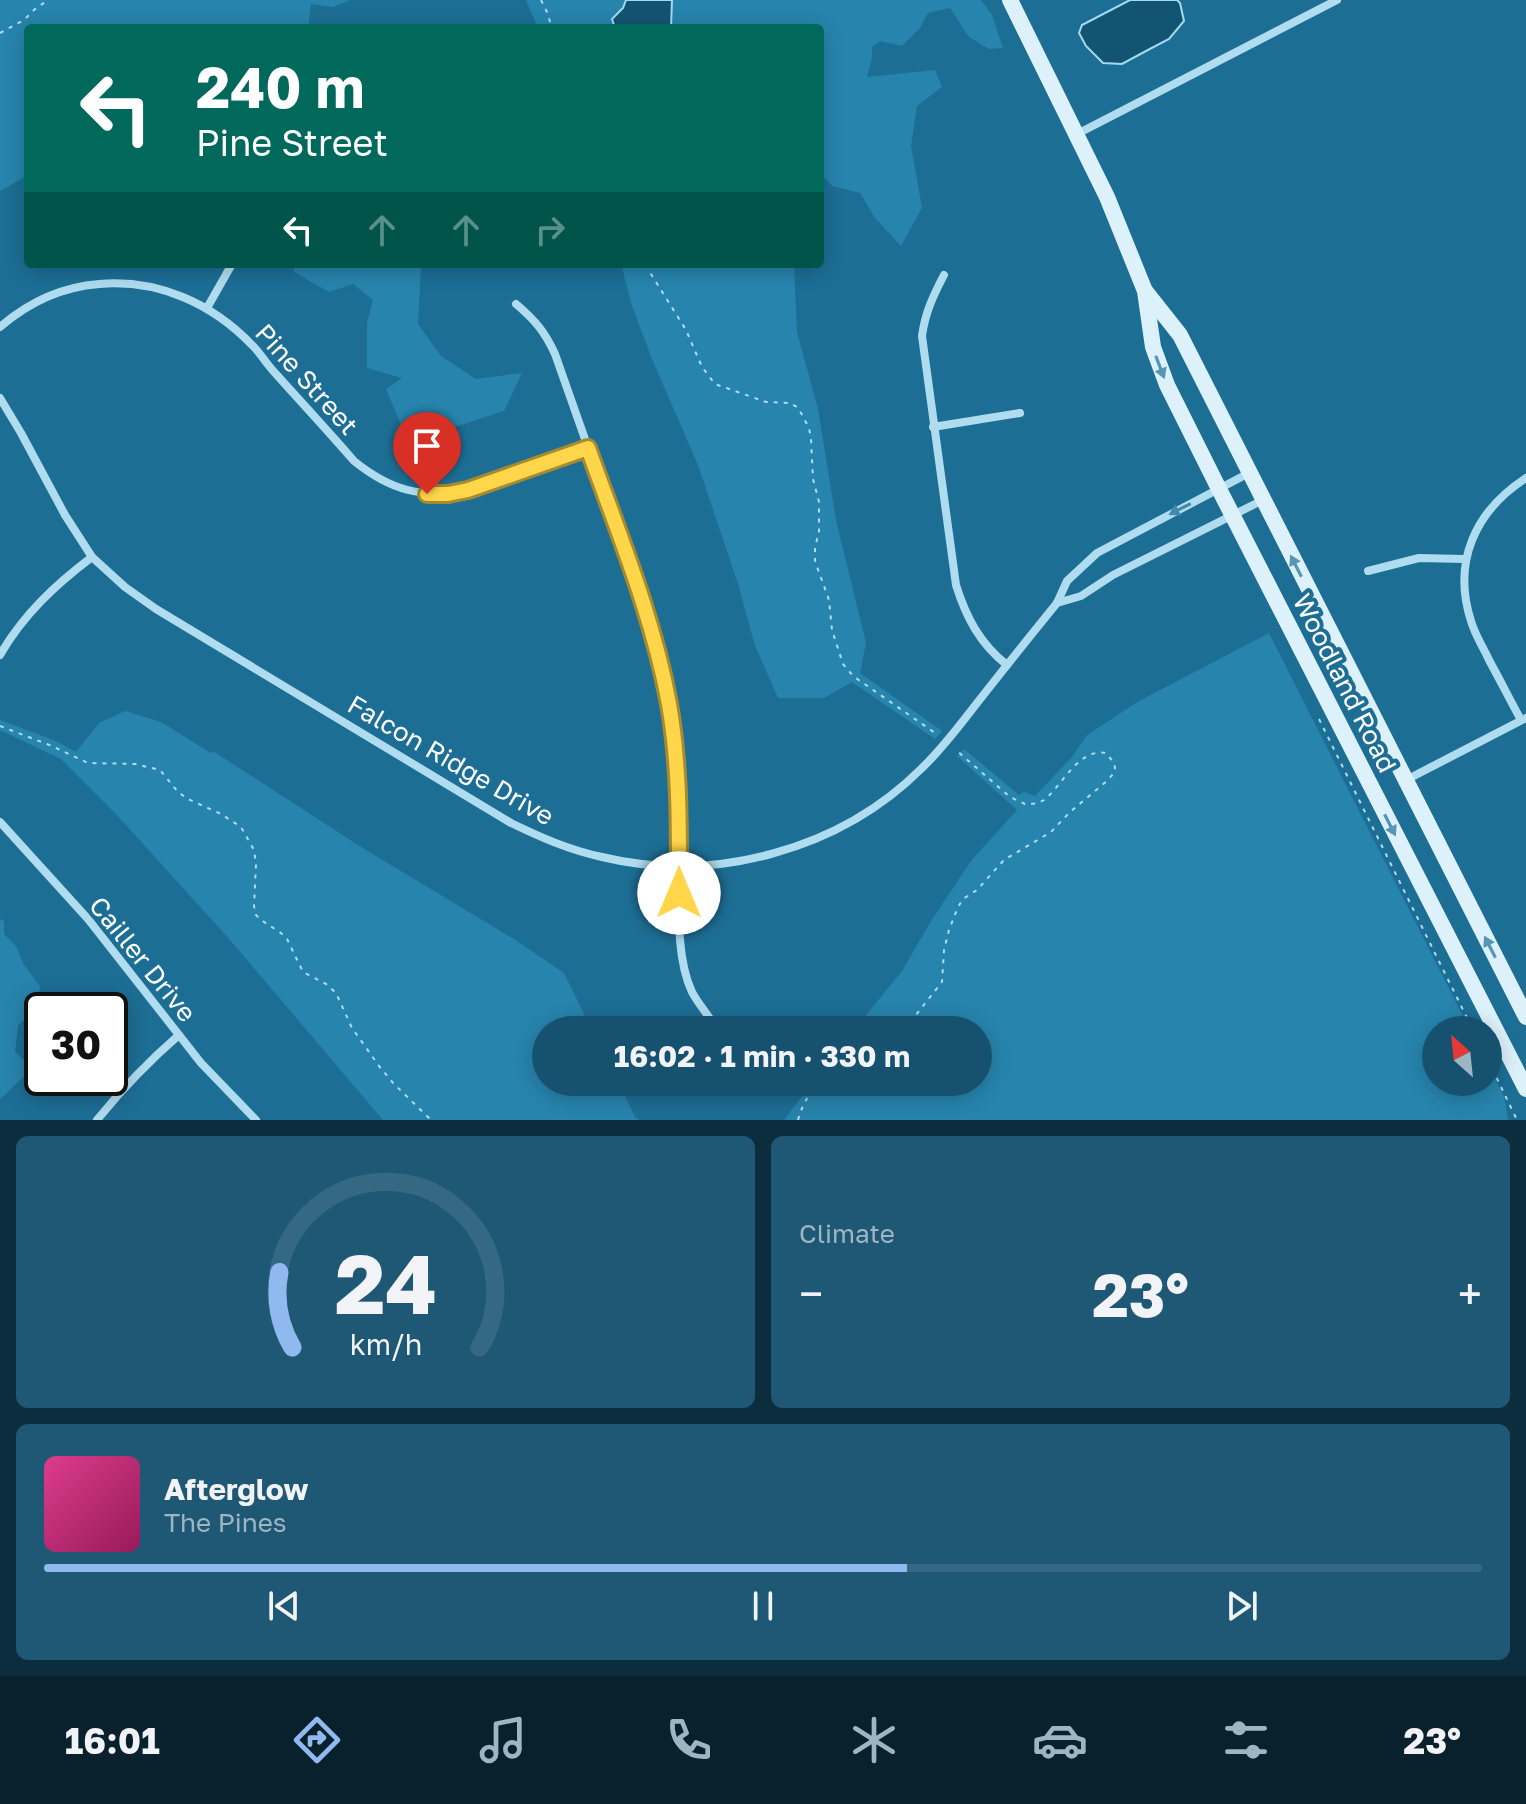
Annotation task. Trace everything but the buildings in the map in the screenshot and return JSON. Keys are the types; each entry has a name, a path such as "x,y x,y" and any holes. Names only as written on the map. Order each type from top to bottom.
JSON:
{"main road":[{"name":"Woodland Road","path":"1010,0 1107,197 1145,291 1153,347 1167,385 1526,1089"},
{"name":"Woodland Road","path":"1145,291 1180,335 1526,1017"}],"street":[{"path":"1077,134 1337,0"},
{"path":"207,308 230,268"},
{"path":"944,275 930,300 922,336 959,596 972,626 984,643 1007,665"},
{"name":"Pine Street","path":"0,327 19,312 68,288 124,283 166,290 207,308 253,346 369,474 397,487 427,494 468,490 588,448"},
{"path":"516,304 536,320 555,354 647,614 669,706 675,752 679,799 679,920 686,974 692,992 708,1016"},
{"name":"Falcon Ridge Drive","path":"0,398 92,557 125,587 156,609 511,823 558,844 601,857 631,863 679,866 739,861 775,854 809,842 868,811 898,790 946,742 1057,603 1067,581 1097,553 1249,473"},
{"path":"933,427 1020,413"},
{"path":"1405,781 1524,719 1475,632 1465,598 1465,559 1471,540 1489,511 1500,497 1526,478"},
{"name":"Falcon Ridge Drive","path":"1057,603 1081,596 1113,575 1263,500"},
{"path":"0,655 41,599 92,557"},
{"path":"1368,571 1419,558 1465,559"},
{"name":"Cailler Drive","path":"0,822 88,919 201,1063 256,1120"},
{"path":"97,1120 114,1098 179,1035"}],"path":[{"path":"0,33 24,20 49,0"},
{"path":"541,0 551,24"},
{"path":"649,268 686,330 702,367 715,384 766,402 790,403 797,407 809,428 813,479 819,502 815,561 829,600 832,630 843,664 853,676 919,721 1010,797 1025,804 1043,800 1077,764 1096,752 1106,753 1114,763 1111,777 1051,832 1004,860 977,890 963,899 949,930 942,982 915,1016"},
{"path":"1319,719 1466,1016"},
{"path":"0,726 88,763 135,764 160,770 178,792 241,827 254,850 256,915 287,939 303,972 336,993 352,1028 379,1066 431,1120"},
{"path":"1502,1089 1517,1120"},
{"path":"798,1120 808,1096"}],"shaded area":[{"path":"0,0 350,0 333,7 311,4 308,24 24,24 24,177 0,191"},
{"path":"526,0 981,0 992,15 1003,48 989,49 969,37 950,8 928,13 920,28 902,46 880,41 872,47 867,77 935,70 942,87 917,106 911,146 922,208 901,246 875,218 860,193 832,186 824,177 824,24 536,24"},
{"path":"626,0 672,0 671,24 614,24 612,19"},
{"path":"1130,0 1177,0 1184,21 1169,39 1122,64 1103,63 1086,46 1079,33 1082,25"},
{"path":"294,268 421,268 418,324 441,356 476,379 522,373 504,411 426,436 403,430 386,389 402,378 367,368 367,323 373,300 353,284 329,292 294,272"},
{"path":"622,268 794,268 797,332 818,409 836,520 866,643 860,673 942,731 935,739 852,682 824,698 778,698 755,646 739,587 698,465 632,306"},
{"path":"1269,633 1463,1016 1422,1016 1422,1096 1502,1096 1502,1092 1508,1120 784,1120 802,1096 992,1096 992,1016 865,1016 902,971 971,861 1017,810 957,756 964,749 1019,795 1024,792 1035,796 1072,757 1087,735 1139,701"},
{"path":"125,711 161,722 211,753 213,751 564,973 585,1016 532,1016 532,1096 625,1096 635,1117 640,1120 383,1120 230,940 116,814 61,759 0,730 0,720 76,752 99,723"},
{"path":"0,919 4,921 4,934 16,946 24,965 40,986 39,992 24,992 24,1020 18,1025 15,1052 24,1060 24,1076 0,1099"}],"route":[{"path":"427,494 468,490 588,448 647,614 669,706 679,799 679,893"}]}
